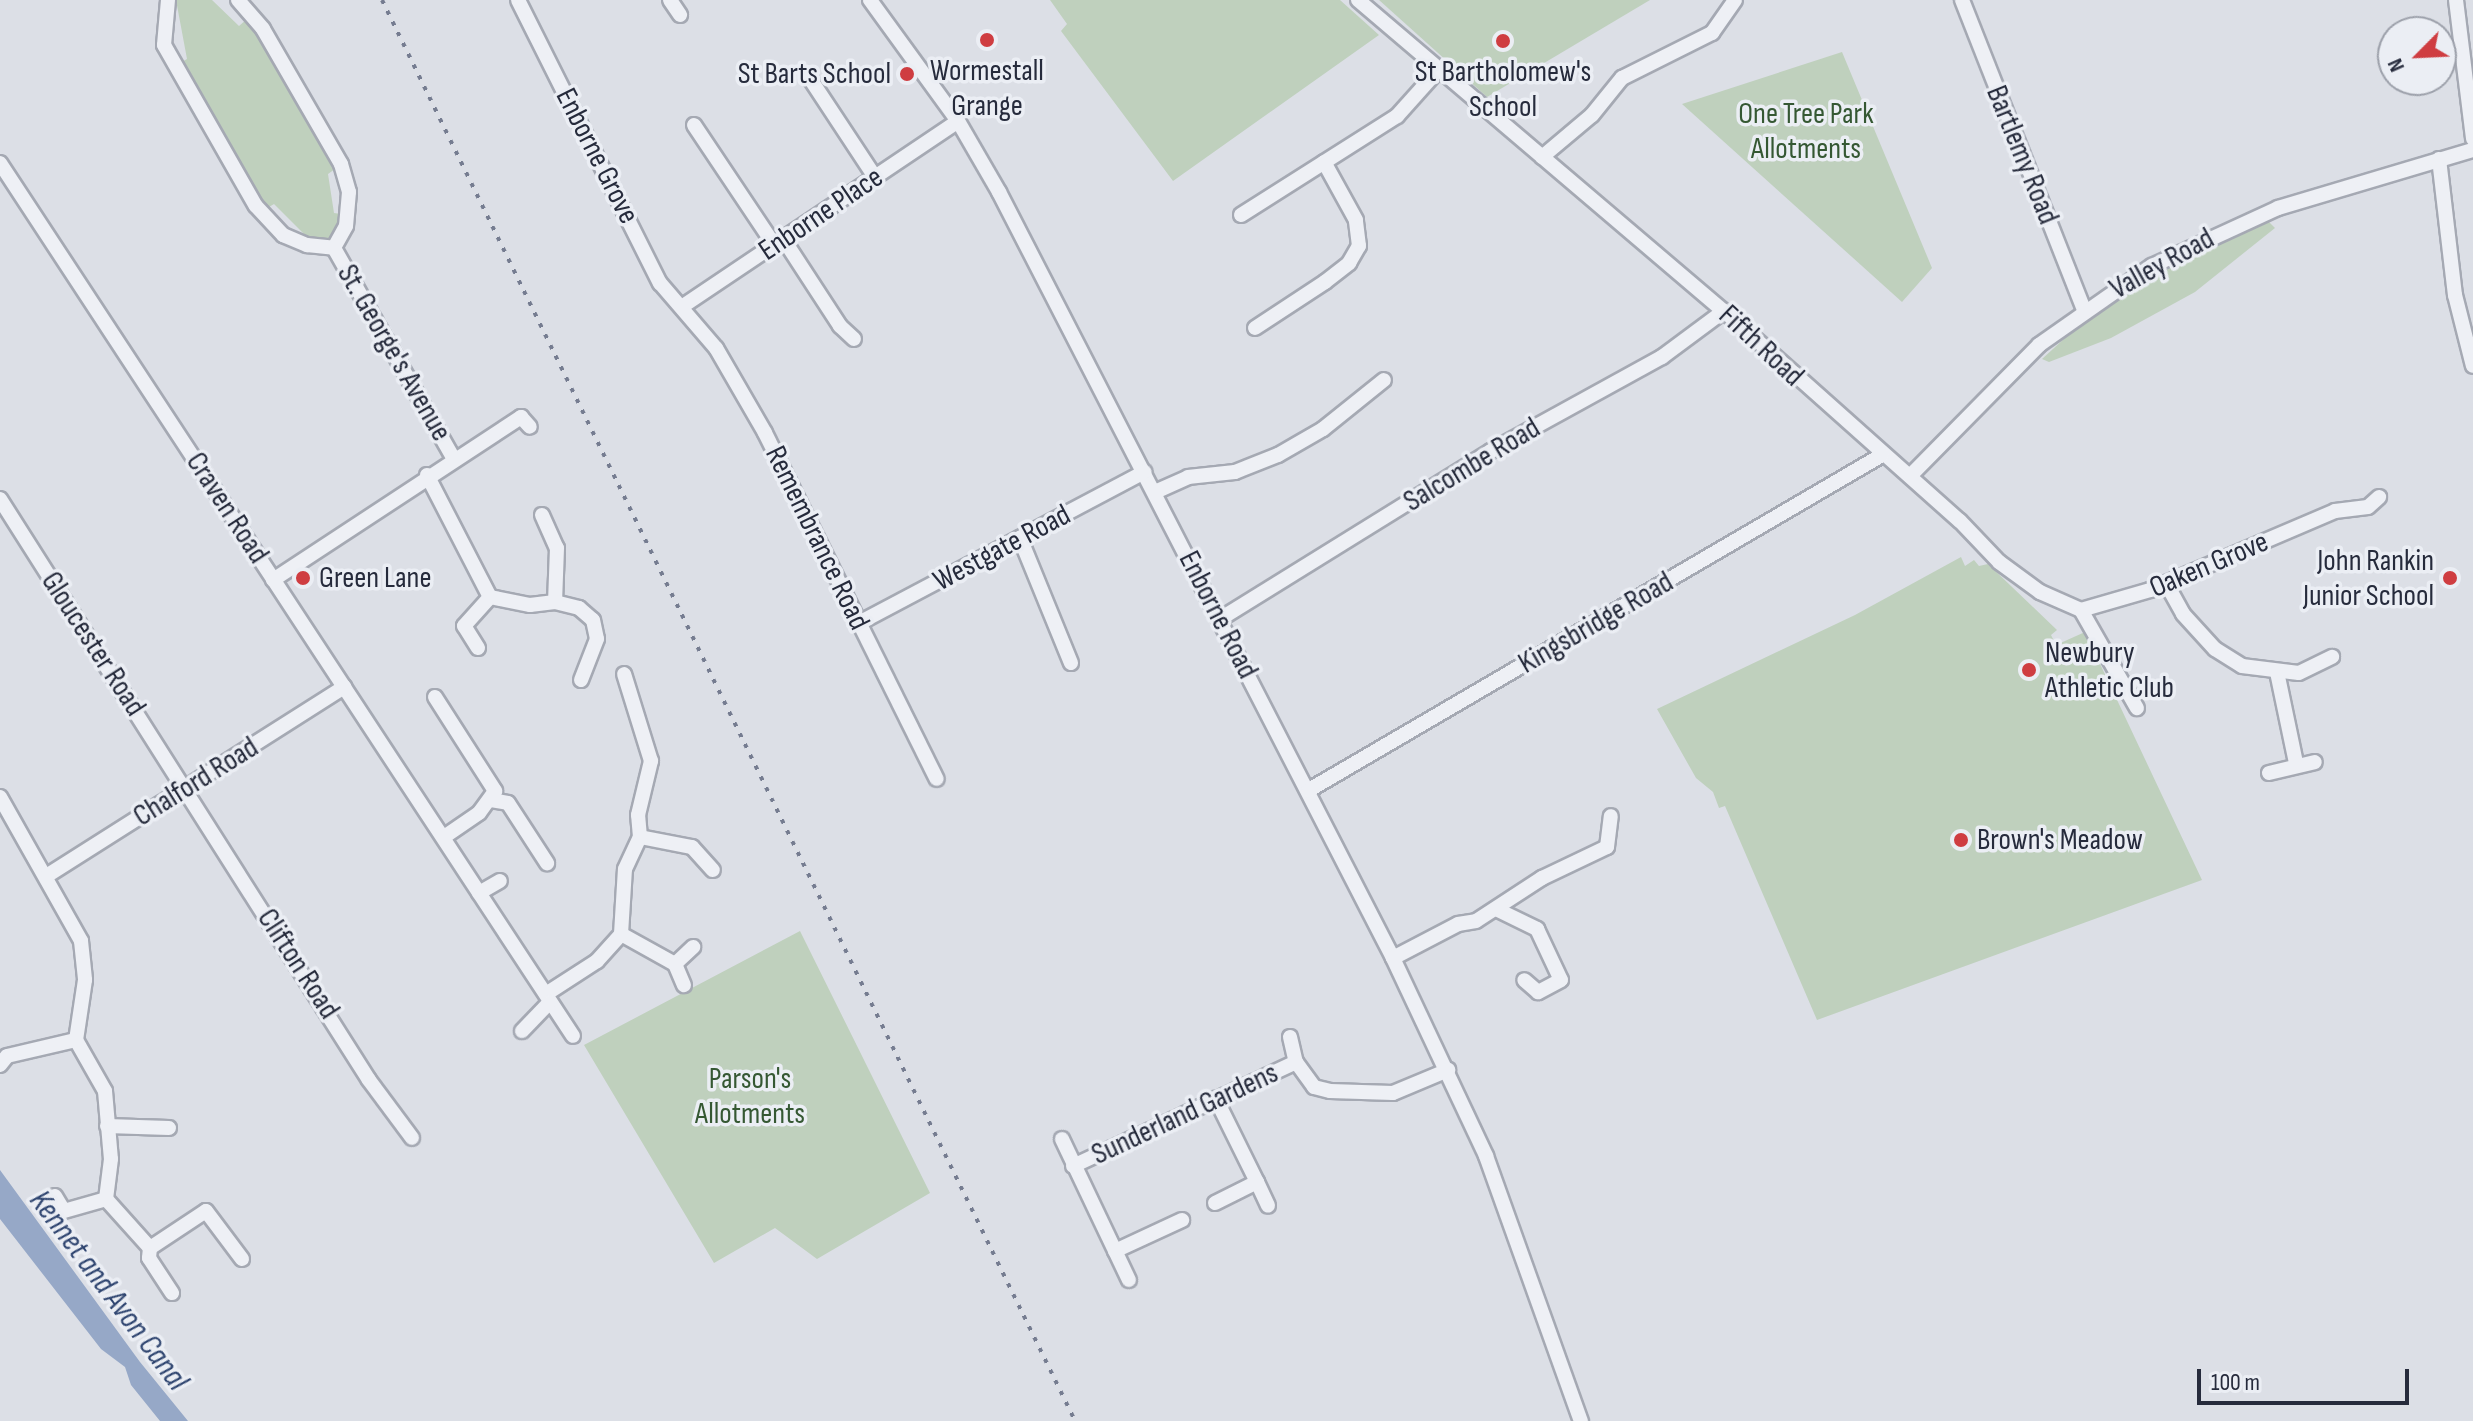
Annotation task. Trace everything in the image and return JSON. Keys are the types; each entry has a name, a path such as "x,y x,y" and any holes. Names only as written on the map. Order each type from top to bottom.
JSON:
{"street":[{"name":"St. George's Avenue","path":"168,0 164,45 256,206 283,235 307,245 334,248"},
{"name":"St. George's Avenue","path":"238,0 263,29 341,164 349,192 346,226 334,248"},
{"name":"Enborne Grove","path":"518,0 660,283 683,306"},
{"path":"670,0 680,15"},
{"name":"Enborne Road","path":"870,0 958,121 1309,790 1448,1070 1522,1254 1581,1421"},
{"name":"Fifth Road","path":"1358,0 1724,311 1882,455 1910,476 1999,562 2040,592 2081,610"},
{"path":"1542,157 1592,115 1622,78 1712,33 1735,0"},
{"name":"Bartlemy Road","path":"1962,0 2084,309"},
{"path":"2456,0 2473,139"},
{"path":"1241,215 1397,116 1440,68"},
{"path":"809,77 875,177"},
{"name":"Enborne Place","path":"683,306 958,121"},
{"path":"694,125 840,326 854,339"},
{"name":"Valley Road","path":"1910,476 2001,379 2084,309 2152,266 2252,218 2473,150"},
{"path":"2439,159 2455,295 2473,366"},
{"path":"1255,328 1325,282 1349,263 1359,246 1356,220 1324,162"},
{"name":"Craven Road","path":"0,163 573,1036"},
{"name":"St. George's Avenue","path":"334,248 454,459"},
{"name":"Remembrance Road","path":"683,306 716,348 765,433 937,779"},
{"name":"Salcombe Road","path":"1220,619 1491,451 1662,357 1724,311"},
{"path":"1155,492 1188,477 1209,479 1278,455 1323,429 1384,380"},
{"path":"273,580 427,475 521,417 530,427"},
{"name":"Kingsbridge Road","path":"1309,790 1882,455"},
{"name":"Westgate Road","path":"859,623 1144,472"},
{"path":"427,475 490,597"},
{"name":"Oaken Grove","path":"2081,610 2166,583 2335,511 2368,507 2379,497"},
{"name":"Gloucester Road","path":"0,499 186,789"},
{"path":"542,515 557,548 555,602"},
{"path":"1020,538 1071,663"},
{"path":"2166,583 2183,614 2215,649 2242,666 2299,673 2332,657"},
{"path":"490,597 530,605 555,602 579,608 593,620 597,639 581,680"},
{"path":"478,648 464,626 490,597"},
{"path":"2081,610 2137,708"},
{"path":"2277,672 2296,763"},
{"path":"522,1031 548,998 597,961 621,934 625,869 640,837 638,815 651,761 624,674"},
{"name":"Chalford Road","path":"48,875 344,687"},
{"path":"435,697 495,791 491,800 444,837"},
{"path":"2269,773 2296,763 2315,762"},
{"name":"Clifton Road","path":"186,789 369,1080 412,1138"},
{"path":"0,797 48,875 81,941 85,980 76,1040 105,1091 111,1159 106,1199 150,1248 149,1258 172,1293"},
{"path":"491,800 514,799 547,863"},
{"path":"1393,958 1496,909 1542,878 1607,847 1611,816"},
{"path":"640,837 692,847 713,870"},
{"path":"479,893 500,881"},
{"path":"1496,909 1537,929 1561,980 1538,992 1524,980"},
{"path":"621,934 675,964 684,985"},
{"path":"675,964 693,947"},
{"name":"Sunderland Gardens","path":"1290,1037 1296,1062 1314,1087 1374,1094 1415,1086 1448,1070"},
{"path":"2,1057 76,1040"},
{"name":"Sunderland Gardens","path":"1073,1166 1296,1062"},
{"path":"1216,1099 1268,1206"},
{"path":"107,1126 169,1124 167,1144"},
{"name":"Sunderland Gardens","path":"1062,1139 1129,1280"},
{"path":"1215,1203 1257,1182"},
{"path":"55,1196 64,1211 106,1199"},
{"path":"150,1248 206,1211 242,1259"},
{"path":"1115,1251 1182,1220"}],"green space":[{"path":"176,0 212,0 239,26 247,19 335,169 328,174 334,213 341,214 330,240 311,241 274,204 264,210 178,64 187,59"},
{"path":"1050,0 1340,0 1379,35 1173,181 1061,31 1067,24"},
{"name":"St Bartholomew's School","path":"1379,0 1650,0 1487,97"},
{"name":"One Tree Park Allotments","path":"1842,52 1932,268 1902,302 1682,104"},
{"path":"2267,220 2275,228 2195,292 2111,338 2049,362 2042,359 2088,317 2153,274"},
{"name":"Brown's Meadow","path":"1961,557 1965,566 1974,560 1979,566 1988,564 2057,630 2051,635 2056,645 2085,632 2202,880 1817,1020 1725,806 1719,808 1713,792 1696,778 1657,709 1855,615"},
{"name":"Parson's Allotments","path":"800,931 930,1193 817,1259 775,1228 714,1263 584,1045"}],"water":[{"path":"0,1170 140,1362 188,1421 160,1421 131,1385 125,1367 101,1349 0,1219"}],"railway":[{"path":"382,0 1075,1421"}],"place":[{"name":"Wormestall Grange","path":"987,40"},
{"name":"St Bartholomew's School","path":"1503,41"},
{"name":"St Barts School","path":"907,74"},
{"name":"Green Lane","path":"303,578"},
{"name":"John Rankin Junior School","path":"2450,578"},
{"name":"Newbury Athletic Club","path":"2029,670"},
{"name":"Brown's Meadow","path":"1961,840"}],"water label":[{"name":"Kennet and Avon Canal","path":"108,1291"}]}
